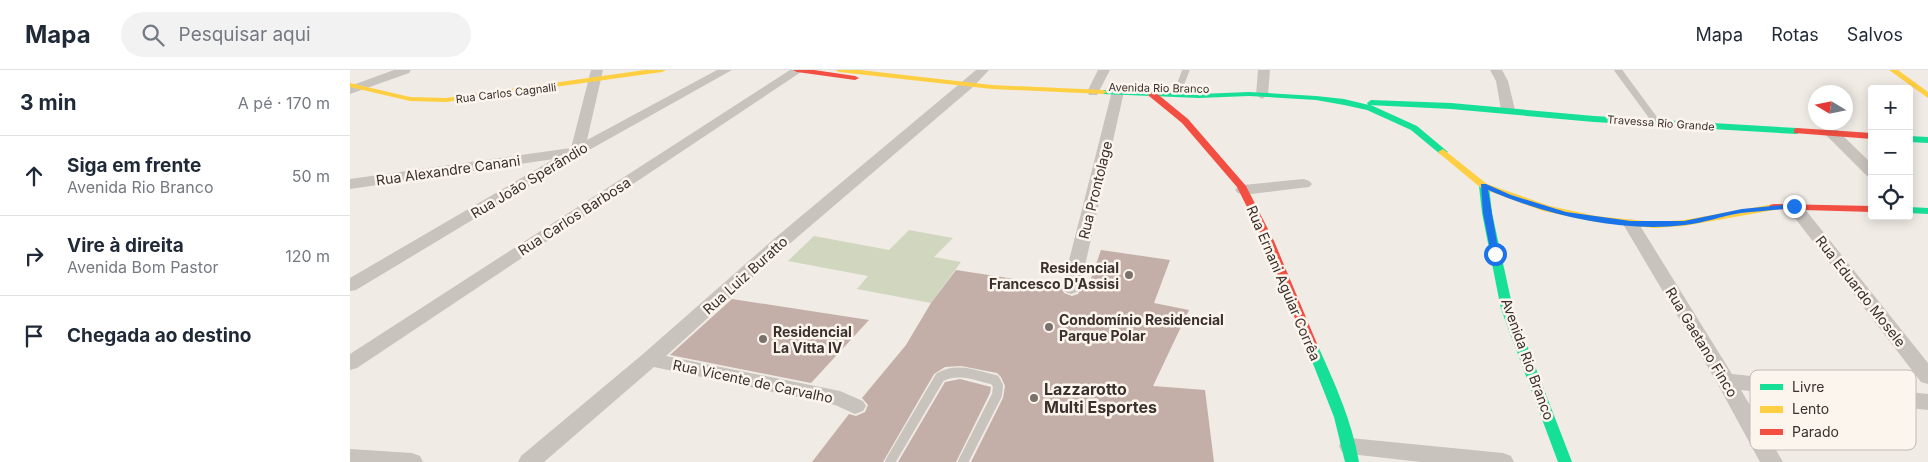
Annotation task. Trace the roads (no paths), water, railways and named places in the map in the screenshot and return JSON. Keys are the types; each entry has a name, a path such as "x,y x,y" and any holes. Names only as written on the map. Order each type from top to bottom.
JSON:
{"main road":[{"name":"Rua Carlos Cagnalli","path":"352,87 407,99 426,101 514,92 595,75 662,70"},
{"name":"Avenida Rio Branco","path":"798,70 873,81 965,87 1119,90 1179,88 1235,91 1344,102 1420,121 1484,186 1487,213 1507,309 1566,462"},
{"name":"Avenida Rio Branco","path":"839,70 965,87"},
{"path":"1893,70 1928,96"},
{"name":"Avenida Rio Branco","path":"1119,90 1152,94 1199,96 1255,94"},
{"path":"1185,121 1187,107 1199,96 1235,91"},
{"name":"Rua Ernani Aguiar Corrêa","path":"1152,94 1185,121 1243,190 1273,250 1340,414 1351,454"},
{"name":"Travessa Rio Grande","path":"1344,102 1451,106 1657,123 1868,136"},
{"name":"Travessa Rio Grande","path":"1420,121 1451,106"},
{"path":"1913,138 1928,140"},
{"path":"1484,186 1509,197 1565,214 1631,224 1684,223 1742,211 1794,206 1868,208"},
{"path":"1913,210 1928,211"}],"street":[{"path":"352,87 404,70"},
{"name":"Rua João Sperândio","path":"350,286 577,151 713,74 726,70"},
{"name":"Rua Carlos Barbosa","path":"350,363 798,70"},
{"name":"Rua Luiz Buratto","path":"529,462 650,359 781,242 983,70"},
{"path":"1094,89 1104,70"},
{"path":"1255,94 1264,70"},
{"path":"1496,70 1502,81 1508,110"},
{"path":"577,151 595,75"},
{"name":"Rua Prontolage","path":"1071,288 1119,90"},
{"path":"1832,133 1868,169"},
{"name":"Rua Alexandre Canani","path":"350,184 577,151"},
{"path":"1243,190 1304,184"},
{"name":"Rua Eduardo Mosele","path":"1794,206 1928,377"},
{"name":"Rua Gaetano Finco","path":"1631,224 1750,423"},
{"name":"Rua Vicente de Carvalho","path":"650,359 840,399 855,406"},
{"path":"1726,381 1750,383"},
{"name":"Rua Gaetano Finco","path":"1765,450 1772,462"},
{"path":"1351,454 1503,462"},
{"path":"350,458 412,462"}],"lane":[{"path":"1179,88 1186,70"},
{"path":"1618,70 1657,123"},
{"path":"890,462 940,376 946,372 954,371 995,380 998,386 997,395 963,462"}],"place":[{"name":"Residencial Francesco D'Assisi","path":"1129,275"},
{"name":"Condomínio Residencial Parque Polar","path":"1049,327"},
{"name":"Residencial La Vitta IV","path":"763,339"},
{"name":"Lazzarotto Multi Esportes","path":"1034,398"}]}
